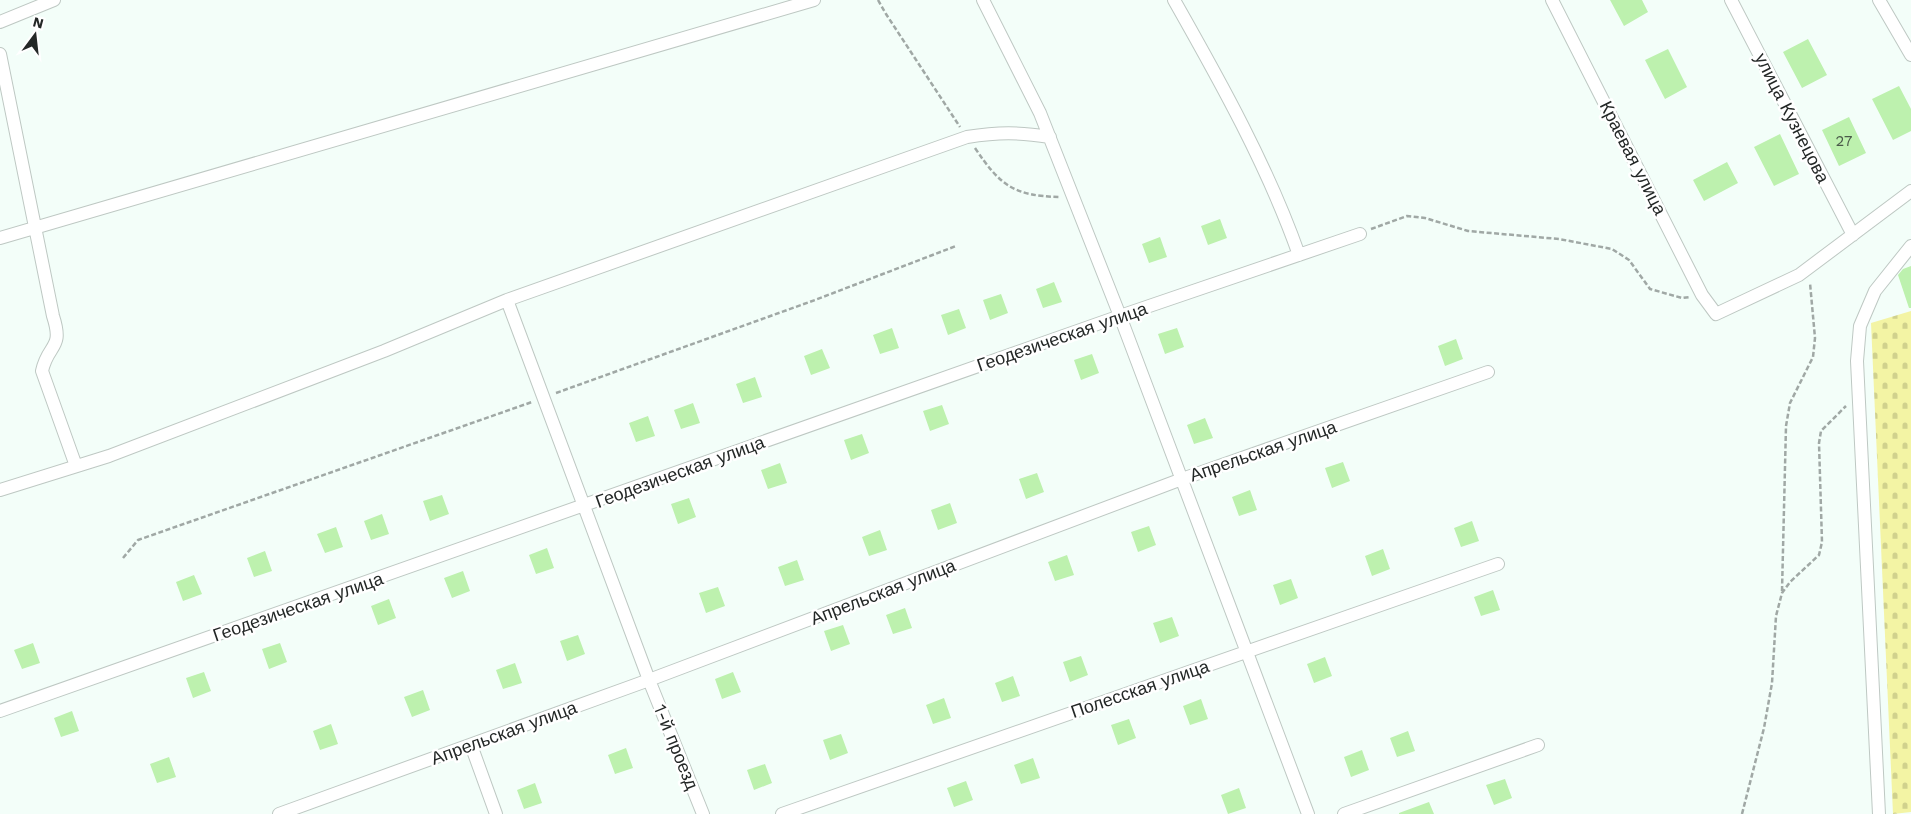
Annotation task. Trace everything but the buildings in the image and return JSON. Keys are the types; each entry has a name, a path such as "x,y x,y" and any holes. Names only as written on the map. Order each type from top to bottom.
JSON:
{"street":[{"path":"0,22 54,0"},
{"path":"0,238 814,0"},
{"path":"983,0 1019,69 1050,137 1074,197 1308,814"},
{"path":"1174,0 1224,91 1286,218 1299,255"},
{"name":"Краевая улица","path":"1552,0 1702,295 1716,314 1799,275 1809,268"},
{"name":"улица Кузнецова","path":"1732,0 1853,235"},
{"path":"1879,0 1911,55"},
{"path":"0,54 58,333 57,342 45,360 42,370 76,466"},
{"path":"0,490 109,456 384,351 507,300 967,137 997,132 1016,132 1050,137"},
{"path":"1809,268 1911,191"},
{"name":"Геодезическая улица","path":"0,712 1120,316 1360,234"},
{"path":"1879,814 1857,361 1860,326 1875,291 1911,246"},
{"name":"1-й проезд","path":"507,300 649,680 703,814"},
{"name":"Апрельская улица","path":"279,814 310,809 471,745 1182,479 1488,372"},
{"name":"Полесская улица","path":"782,814 1498,564"},
{"path":"471,745 496,814"},
{"path":"1344,814 1538,745"}],"path":[{"path":"878,0 967,137 1001,183 1019,191 1036,195 1074,197"},
{"path":"1360,234 1406,216 1425,218 1468,231 1559,239 1612,249 1629,260 1650,289 1682,298 1702,295"},
{"path":"1742,814 1764,728 1772,684 1776,616 1782,593 1786,426 1790,403 1813,357 1815,338 1809,268"},
{"path":"1782,593 1790,582 1819,555 1822,542 1819,443 1821,431 1858,394"}],"green space":[{"path":"1911,311 1911,812 1893,814 1871,323"}]}
